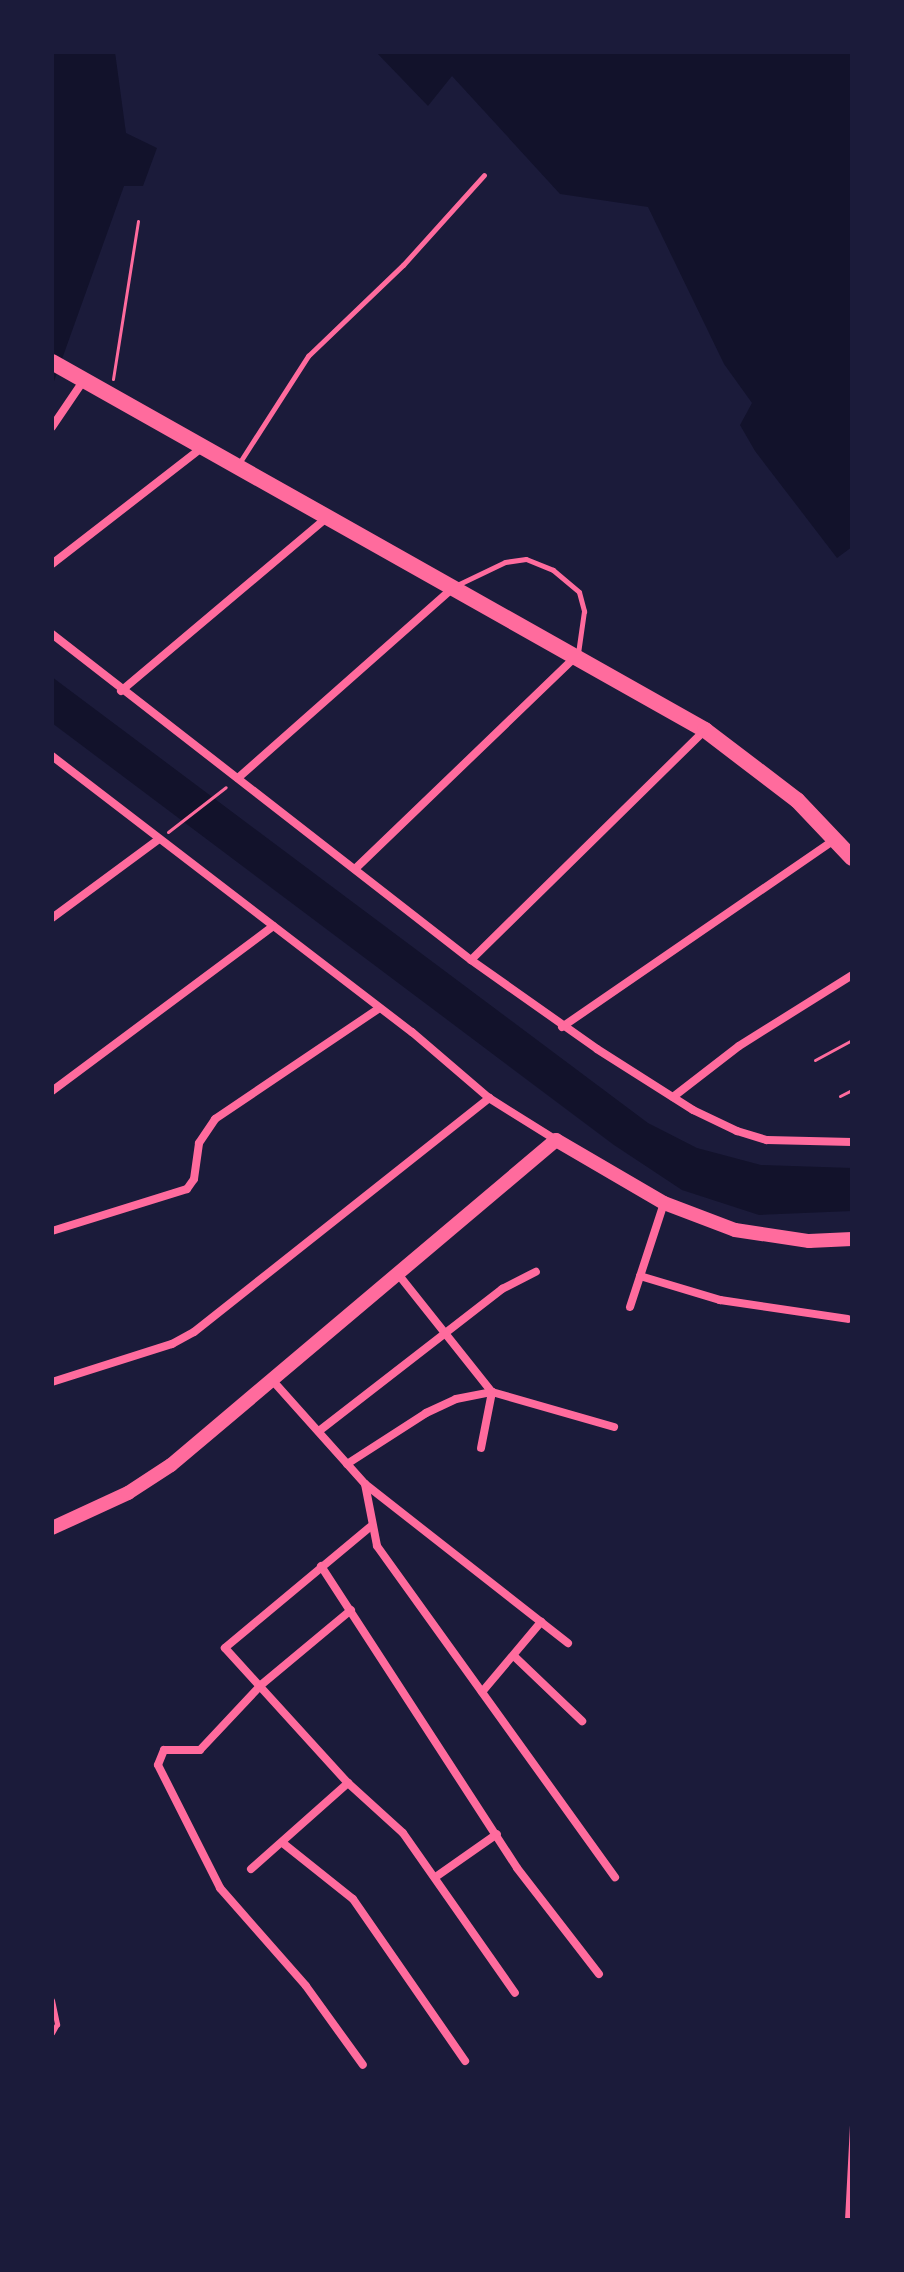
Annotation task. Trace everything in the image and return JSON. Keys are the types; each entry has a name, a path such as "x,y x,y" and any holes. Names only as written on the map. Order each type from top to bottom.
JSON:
{"main road":[{"path":"52,362 578,654 705,730 749,759 836,838 852,858"}],"street":[{"path":"52,427 77,376"},
{"path":"52,564 204,447"},
{"path":"121,691 330,516"},
{"path":"238,778 454,587"},
{"path":"52,634 121,691 562,1027 673,1097 767,1140 852,1142"},
{"path":"355,869 578,654"},
{"path":"471,960 705,730"},
{"path":"52,756 163,836 489,1098 556,1140 664,1203 761,1235 852,1239"},
{"path":"52,918 163,836"},
{"path":"562,1027 836,838"},
{"path":"52,1091 273,926"},
{"path":"673,1097 739,1046 852,975"},
{"path":"52,1231 187,1189 199,1143 215,1119 378,1009"},
{"path":"52,1382 172,1344 204,1326 489,1098"},
{"path":"52,1528 128,1493 171,1465 556,1140"},
{"path":"630,1307 664,1203"},
{"path":"319,1431 502,1289 536,1272"},
{"path":"398,1274 448,1332 492,1392 481,1448"},
{"path":"640,1276 720,1300 848,1319"},
{"path":"273,1381 365,1484 568,1643"},
{"path":"347,1464 426,1413 456,1399 492,1392 614,1427"},
{"path":"365,1484 370,1527 377,1546 615,1877"},
{"path":"370,1527 226,1644 348,1783 403,1833 437,1876 515,1993"},
{"path":"321,1566 497,1834 599,1974"},
{"path":"351,1610 261,1685 200,1750 174,1746 160,1754 158,1765 220,1888 306,1986 363,2065"},
{"path":"482,1692 515,1657 541,1622"},
{"path":"515,1657 582,1721"},
{"path":"251,1869 284,1844 348,1783"},
{"path":"437,1876 497,1834"},
{"path":"284,1844 353,1899 465,2061"}],"lane":[{"path":"238,465 324,338 403,265 484,175"},
{"path":"454,587 505,562 526,559 553,570 579,592 584,611 578,654"},
{"path":"52,2000 57,2024 52,2033"},
{"path":"847,2220 852,2124"}],"path":[{"path":"110,394 138,221"},
{"path":"163,836 230,784"},
{"path":"815,1060 852,1040"},
{"path":"840,1096 852,1090"}],"shaded area":[{"path":"53,52 115,52 126,133 157,148 143,186 124,186 52,387"},
{"path":"376,52 852,52 852,547 837,558 755,451 740,425 752,403 724,364 648,207 560,194 452,76 428,106"},
{"path":"52,677 648,1123 697,1148 761,1165 852,1168 852,1211 759,1215 682,1190 614,1145 52,723"}]}
